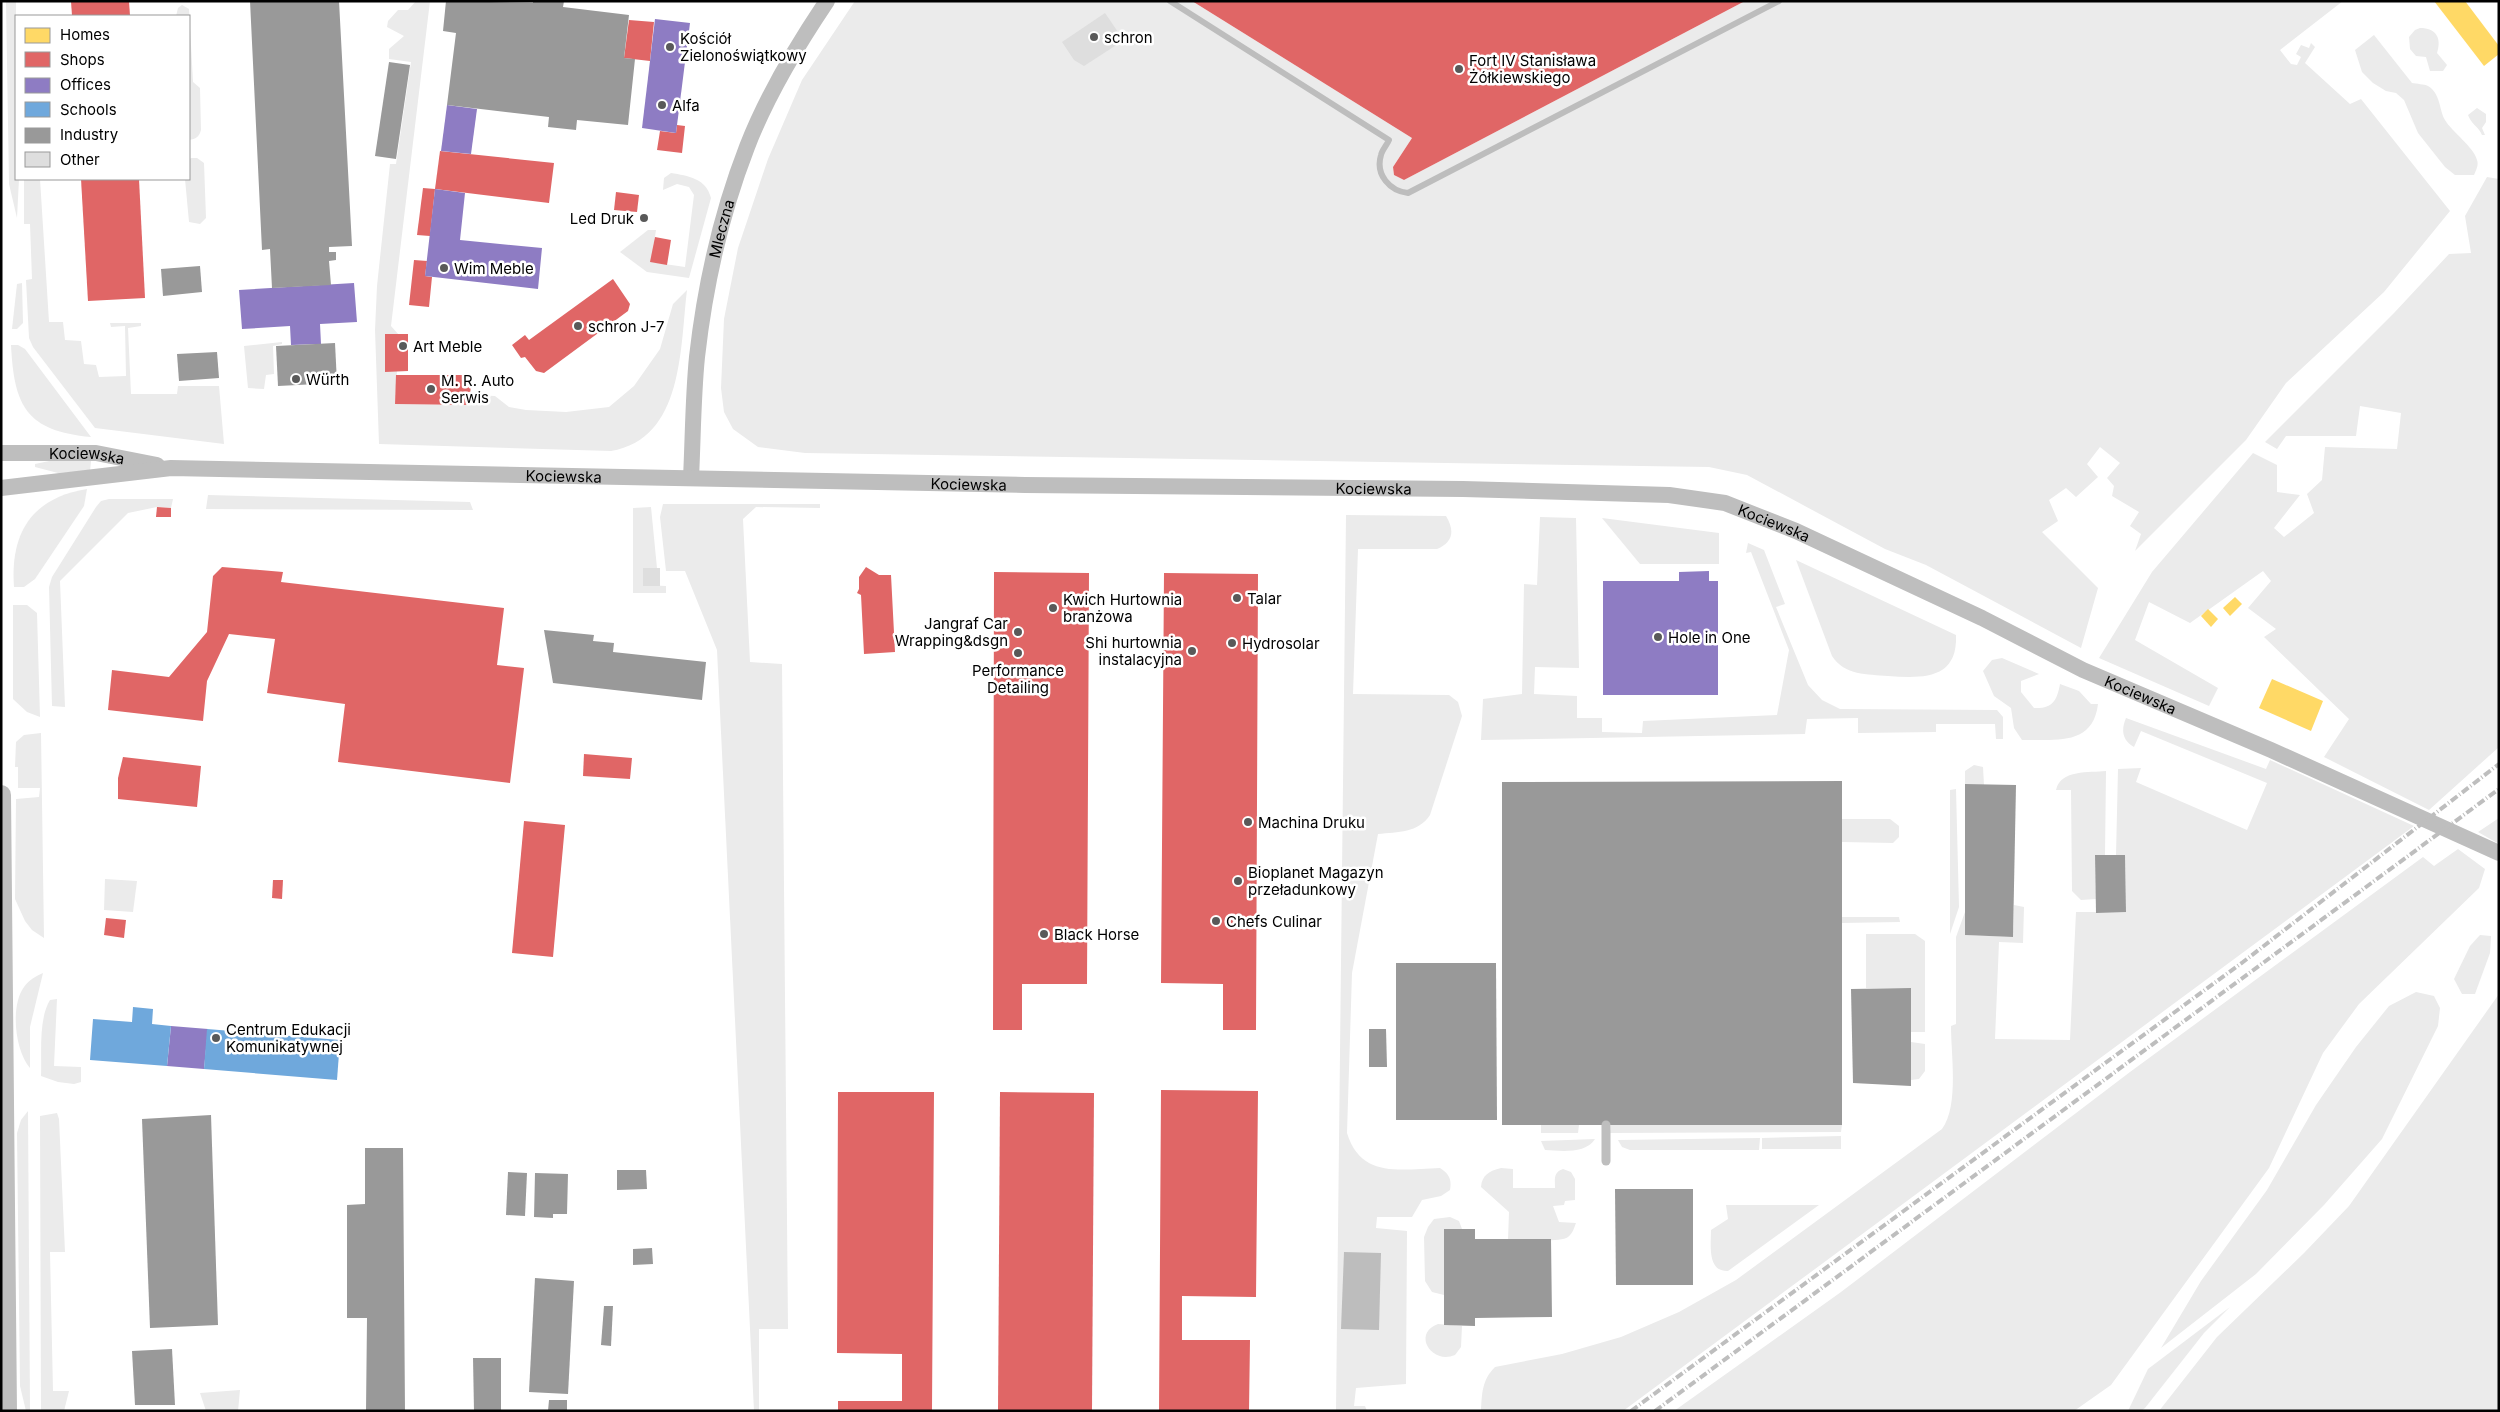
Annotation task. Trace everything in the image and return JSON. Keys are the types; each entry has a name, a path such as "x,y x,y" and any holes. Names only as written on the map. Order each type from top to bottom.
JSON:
{"street":[{"name":"Mleczna","path":"691,478 697,360 704,308 732,189 747,145 778,80 799,43 827,1"},
{"name":"Kociewska","path":"1,453 96,453 171,468"},
{"name":"Kociewska","path":"1,488 171,468 1015,485 1525,490 1669,494 1725,503 1796,531 1982,618 2083,670 2272,750 2499,853"},
{"path":"1,795 7,1411"}],"lane":[{"path":"1606,1125 1606,1161"}],"shaded area":[{"path":"6,1 16,1 15,180 19,180 17,218 9,184"},
{"path":"416,1 430,1 391,326 399,335 385,335 385,371 397,371 395,404 470,405 471,395 495,396 509,407 526,410 566,412 609,407 634,386 660,349 673,304 687,290 679,363 674,387 665,410 653,429 635,443 611,451 379,444 375,330 377,286 390,164 396,164 411,62 389,59 389,49 404,36 387,27 388,21 398,10 408,10"},
{"path":"855,1 1192,1 1412,138 1393,167 1394,175 1404,180 1745,1 2343,1 2280,50 2291,64 2297,65 2301,57 2296,54 2301,45 2309,48 2311,43 2315,47 2305,63 2350,104 2361,99 2450,211 2384,292 2286,383 2246,440 2135,551 2141,534 2130,526 2139,512 2112,496 2114,486 2107,478 2120,463 2100,447 2087,464 2098,477 2076,497 2066,488 2049,500 2058,521 2042,532 2098,588 2081,648 1926,565 1885,549 1747,475 1709,467 805,453 758,447 733,429 724,412 721,388 724,319 738,248 768,159 802,80"},
{"path":"182,5 189,9 189,15 176,15 178,8"},
{"path":"190,27 193,82 200,88 201,130 194,139 190,140"},
{"path":"2426,28 2434,32 2438,38 2437,53 2447,65 2443,71 2430,71 2426,57 2416,56 2410,49 2409,37 2415,30"},
{"path":"2374,35 2412,83 2428,86 2435,93 2445,120 2475,155 2478,164 2474,175 2455,175 2445,167 2418,133 2404,100 2396,93 2386,91 2373,83 2362,72 2355,50"},
{"path":"2477,108 2486,114 2486,122 2482,128 2485,135 2482,135 2468,115"},
{"path":"197,158 204,163 206,218 200,224 189,222 185,180 190,180 190,159"},
{"path":"671,173 690,177 701,182 709,191 711,198 689,278 647,272 620,252 648,230 656,230 651,262 685,267 694,195 689,187 677,184 663,190 664,178"},
{"path":"2487,177 2499,179 2499,747 2429,810 2324,757 2349,719 2264,637 2276,629 2248,608 2271,581 2263,571 2190,623 2149,602 2135,640 2218,688 2209,706 2099,658 2152,572 2253,453 2277,465 2277,492 2300,495 2274,528 2284,537 2314,513 2307,494 2322,480 2325,447 2397,449 2401,413 2360,406 2356,436 2286,436 2277,449 2265,442 2394,313 2449,254 2471,253 2465,216"},
{"path":"24,180 40,180 49,322 63,322 65,340 81,341 84,364 96,365 99,377 126,376 125,326 111,327 110,323 141,323 141,326 128,328 131,394 177,394 178,386 219,386 224,444 95,428 33,347 29,338 26,280 32,279 30,224 24,224"},
{"path":"22,283 23,323 17,329 12,329 17,284"},
{"path":"282,342 282,344 273,346 274,374 266,375 264,389 248,388 244,346"},
{"path":"11,345 18,345 25,349 91,437 52,429 38,421 28,412 20,399 16,384"},
{"path":"59,459 91,461 90,472 58,473 35,467 35,464"},
{"path":"87,489 84,506 35,579 24,587 14,587 16,551 28,521 38,510 51,501"},
{"path":"208,495 470,502 473,510 206,509"},
{"path":"109,499 173,499 171,508 157,507 128,513 60,581 65,707 52,706 49,587 52,577 96,507 101,501"},
{"path":"663,504 820,504 820,508 756,507 743,519 750,662 782,664 788,1329 759,1329 759,1411 754,1411 717,650 685,571 666,571 660,517"},
{"path":"651,507 657,568 643,568 643,585 666,586 666,593 633,593 633,508"},
{"path":"1346,515 1446,516 1449,521 1451,536 1446,543 1437,549 1358,549 1353,694 1449,695 1458,702 1462,716 1430,815 1425,821 1414,828 1400,832 1378,834 1352,973 1347,1133 1353,1148 1372,1165 1384,1168 1440,1168 1446,1172 1451,1183 1450,1190 1441,1196 1422,1200 1412,1217 1377,1217 1376,1228 1407,1231 1406,1384 1356,1388 1354,1406 1365,1406 1367,1411 1336,1411"},
{"path":"1540,517 1576,518 1579,668 1535,667 1534,694 1577,696 1577,718 1602,718 1602,732 1642,733 1643,721 1777,715 1789,650 1751,552 1746,553 1748,543 1764,550 1785,604 1776,607 1808,685 1822,700 1840,709 1997,710 2003,717 2003,739 1996,739 1995,724 1936,724 1936,732 1858,733 1858,718 1807,719 1805,734 1481,740 1483,699 1522,694 1524,584 1537,585"},
{"path":"1602,518 1719,533 1719,564 1640,564"},
{"path":"1796,560 1956,635 1955,650 1951,661 1944,669 1935,674 1912,677 1857,673 1843,667 1832,656"},
{"path":"13,605 27,605 37,613 40,717 27,712 13,699"},
{"path":"2002,658 2039,674 2021,681 2021,692 2034,708 2045,707 2053,703 2060,684 2079,691 2091,704 2098,704 2095,718 2089,728 2070,738 2059,740 2022,740 2014,728 2011,708 1994,696 1983,671 1992,660"},
{"path":"2126,718 2266,769 2270,760 2414,826 1623,1411 1481,1411 1485,1382 1495,1367 1562,1354 1621,1337 1679,1312 1736,1280 1942,1129 1951,1107 1953,1065 1951,1026 1956,1024 1956,937 1965,912 1965,935 2013,937 2014,905 2024,907 2023,943 1999,942 1995,1039 2070,1040 2076,912 2126,912 2125,855 2116,855 2118,769 2141,768 2136,782 2247,830 2267,783 2141,731 2134,747 2125,738 2123,727"},
{"path":"41,733 44,938 32,930 25,921 15,899 16,799 39,797 40,788 18,788 18,767 15,767 16,742 24,735"},
{"path":"1974,765 1983,767 1984,785 1965,784 1965,771"},
{"path":"2106,771 2105,855 2095,856 2096,899 2081,900 2072,891 2071,790 2056,790 2059,783 2070,775"},
{"path":"1956,789 1959,907 1950,934 1950,790"},
{"path":"2499,818 2499,844 2478,832"},
{"path":"1842,819 1890,819 1899,826 1899,837 1893,843 1842,842"},
{"path":"2458,849 2485,869 2479,888 2359,1004 2323,1053 2269,1168 2111,1385 2074,1411 1674,1411 1841,1292 2130,1072 2423,857 2434,866"},
{"path":"105,879 137,881 133,912 104,910"},
{"path":"1842,917 1899,917 1900,922 1842,923"},
{"path":"1866,934 1915,934 1925,941 1925,1032 1911,1032 1911,988 1866,988"},
{"path":"2480,935 2491,936 2490,953 2475,994 2462,994 2454,979 2470,946"},
{"path":"43,973 30,1027 30,1068 21,1051 18,1040 16,1028 17,1005 24,987 33,978"},
{"path":"2416,992 2434,996 2440,1008 2438,1026 2382,1139 2324,1205 2256,1274 2161,1348 2201,1281 2267,1190 2316,1105 2356,1047 2389,1006"},
{"path":"2499,994 2499,1411 2159,1411 2217,1337 2304,1253 2349,1206"},
{"path":"57,999 54,1066 81,1067 81,1082 74,1084 58,1082 41,1076 41,1037 44,1017 50,1000"},
{"path":"1911,1042 1925,1044 1925,1071 1919,1079 1911,1080"},
{"path":"28,1111 30,1411 26,1411 20,1386 17,1133 21,1120"},
{"path":"57,1113 59,1119 65,1252 50,1252 53,1391 69,1391 64,1411 41,1411 40,1116"},
{"path":"1541,1125 1579,1125 1578,1133 1541,1133"},
{"path":"1611,1125 1842,1125 1841,1132 1610,1133"},
{"path":"1841,1136 1841,1149 1762,1149 1762,1138"},
{"path":"1760,1138 1759,1150 1630,1150 1622,1147 1618,1140"},
{"path":"1595,1139 1586,1147 1565,1151 1545,1150 1541,1141"},
{"path":"1501,1168 1513,1169 1513,1188 1555,1188 1555,1177 1560,1170 1563,1169 1571,1172 1575,1179 1575,1200 1565,1201 1564,1205 1553,1206 1559,1222 1576,1223 1568,1237 1557,1240 1508,1240 1509,1212 1481,1187 1483,1179 1487,1174"},
{"path":"1726,1205 1819,1205 1728,1271 1716,1267 1711,1250 1711,1230 1728,1219"},
{"path":"1450,1217 1459,1221 1462,1229 1444,1229 1444,1295 1432,1292 1425,1281 1424,1237 1434,1219"},
{"path":"1344,1252 1381,1253 1379,1330 1341,1329"},
{"path":"2230,1307 2204,1333 2145,1408 2141,1411 2128,1411 2148,1369"},
{"path":"1438,1324 1462,1326 1461,1347 1455,1355 1439,1356 1428,1347 1426,1334 1430,1328"},
{"path":"240,1390 238,1411 206,1411 200,1393"}],"building: Homes":[{"path":"2434,1 2465,1 2499,46 2499,54 2484,66"},
{"path":"2235,597 2242,604 2230,616 2223,608"},
{"path":"2208,609 2218,619 2211,627 2201,616"},
{"path":"2272,679 2323,701 2311,731 2259,708"}],"building: Shops":[{"path":"71,1 129,1 130,15 72,15"},
{"name":"Fort IV Stanisława Żółkiewskiego","path":"1192,1 1745,1 1404,180 1394,175 1393,167 1412,138"},
{"path":"629,20 654,22 650,61 624,58"},
{"path":"677,125 685,126 682,153 657,150 660,131 676,133"},
{"path":"440,151 554,163 549,203 435,189"},
{"path":"81,180 139,180 145,298 88,301"},
{"path":"423,188 435,189 430,236 417,235"},
{"path":"616,192 639,195 637,212 614,210"},
{"path":"655,237 671,240 667,265 650,262"},
{"path":"414,260 427,261 425,276 432,277 429,307 409,305"},
{"name":"schron J-7","path":"613,279 630,304 628,311 544,373 536,371 525,357 521,358 512,345 525,335 529,340"},
{"path":"385,334 408,334 408,371 385,372"},
{"path":"396,375 471,375 470,405 395,404"},
{"path":"157,507 171,508 171,517 156,517"},
{"path":"222,567 283,572 281,582 504,608 497,665 524,668 510,783 338,762 345,704 267,693 275,639 229,634 207,681 203,721 108,710 112,670 169,677 207,632 213,576"},
{"path":"866,567 879,575 891,575 895,652 864,654 861,595 857,593 859,577"},
{"path":"994,572 1089,573 1087,984 1022,984 1022,1030 993,1030"},
{"path":"1164,573 1258,574 1256,1030 1223,1030 1223,984 1161,983"},
{"path":"584,754 632,758 630,779 583,776"},
{"path":"123,757 201,766 197,807 118,799 118,778"},
{"path":"524,821 565,825 553,957 512,953"},
{"path":"273,880 283,880 282,899 272,898"},
{"path":"106,918 126,920 124,938 104,935"},
{"path":"1161,1090 1258,1091 1256,1297 1182,1296 1182,1340 1250,1340 1249,1411 1159,1411"},
{"path":"838,1092 934,1092 932,1411 838,1411 838,1401 902,1401 902,1354 837,1353"},
{"path":"1000,1092 1094,1093 1092,1411 998,1411"}],"building: Offices":[{"path":"655,19 690,23 676,133 642,128"},
{"path":"447,105 477,109 471,154 441,151"},
{"path":"435,189 465,193 460,240 542,248 538,289 425,276"},
{"path":"354,283 357,322 320,324 321,344 291,345 290,326 242,329 239,290"},
{"path":"1709,571 1709,581 1718,581 1718,695 1603,695 1603,581 1679,581 1679,572"},
{"path":"171,1026 208,1029 204,1069 167,1066"}],"building: Schools":[{"path":"133,1007 153,1009 152,1024 171,1026 167,1066 90,1060 93,1019 132,1022"},
{"path":"207,1029 340,1040 337,1080 204,1069"}],"building: Industry":[{"path":"250,1 339,1 352,246 329,247 329,252 336,252 336,260 329,261 331,285 272,288 270,249 262,250"},
{"path":"446,1 533,3 533,1 564,1 563,7 629,15 624,58 635,59 628,125 577,120 576,130 548,127 549,117 447,105 456,33 443,31"},
{"path":"389,62 410,65 396,159 375,156"},
{"path":"200,266 202,292 163,296 161,269"},
{"path":"335,343 337,383 278,386 276,346"},
{"path":"217,352 219,378 179,381 177,354"},
{"path":"544,630 594,635 593,641 614,643 613,652 706,662 702,700 553,683"},
{"path":"1842,781 1842,1125 1502,1125 1502,782"},
{"path":"1965,784 2016,785 2013,937 1965,935"},
{"path":"2095,855 2125,855 2126,912 2096,913"},
{"path":"1396,963 1496,963 1497,1120 1396,1120"},
{"path":"1911,988 1911,1086 1853,1083 1851,989"},
{"path":"1369,1029 1386,1029 1387,1067 1369,1067"},
{"path":"211,1115 218,1325 150,1328 142,1119"},
{"path":"365,1148 403,1148 405,1411 366,1411 367,1318 347,1318 347,1205 365,1204"},
{"path":"617,1170 646,1170 647,1189 617,1190"},
{"path":"508,1172 527,1173 525,1216 506,1215"},
{"path":"535,1173 568,1174 567,1214 553,1214 553,1218 534,1217"},
{"path":"1615,1189 1693,1189 1693,1285 1616,1285"},
{"path":"1444,1229 1475,1229 1475,1239 1551,1239 1552,1317 1475,1318 1475,1326 1444,1325"},
{"path":"652,1248 653,1264 633,1265 633,1249"},
{"path":"535,1278 574,1281 568,1394 529,1392"},
{"path":"604,1306 613,1306 611,1346 601,1345"},
{"path":"172,1349 175,1405 135,1405 132,1351"},
{"path":"473,1358 501,1358 501,1411 474,1411"},
{"path":"549,1400 567,1400 567,1411 548,1411"}],"building: Other":[{"name":"schron","path":"1105,13 1118,32 1118,44 1084,66 1074,60 1062,42"},
{"path":"643,568 660,568 660,586 643,586"}],"waterway":[{"path":"1170,1 1389,140 1381,155 1380,169 1382,175 1395,189 1408,193 1779,1"}],"railway":[{"path":"1631,1411 2243,962 2499,764"},
{"path":"1655,1411 2499,789"}],"place":[{"name":"schron","path":"1094,37"},
{"name":"Kościół Zielonoświątkowy","path":"670,47"},
{"name":"Fort IV Stanisława Żółkiewskiego","path":"1459,69"},
{"name":"Alfa","path":"662,105"},
{"name":"Led Druk","path":"644,218"},
{"name":"Wim Meble","path":"444,268"},
{"name":"schron J-7","path":"578,326"},
{"name":"Art Meble","path":"403,346"},
{"name":"Würth","path":"296,379"},
{"name":"M. R. Auto Serwis","path":"431,389"},
{"name":"Talar","path":"1237,598"},
{"name":"Kwich Hurtownia branżowa","path":"1053,608"},
{"name":"Jangraf Car Wrapping&dsgn","path":"1018,632"},
{"name":"Hole in One","path":"1658,637"},
{"name":"Hydrosolar","path":"1232,643"},
{"name":"Shi hurtownia instalacyjna","path":"1192,651"},
{"name":"Performance Detailing","path":"1018,653"},
{"name":"Machina Druku","path":"1248,822"},
{"name":"Bioplanet Magazyn przeładunkowy","path":"1238,881"},
{"name":"Chefs Culinar","path":"1216,921"},
{"name":"Black Horse","path":"1044,934"},
{"name":"Centrum Edukacji Komunikatywnej","path":"216,1038"}]}
